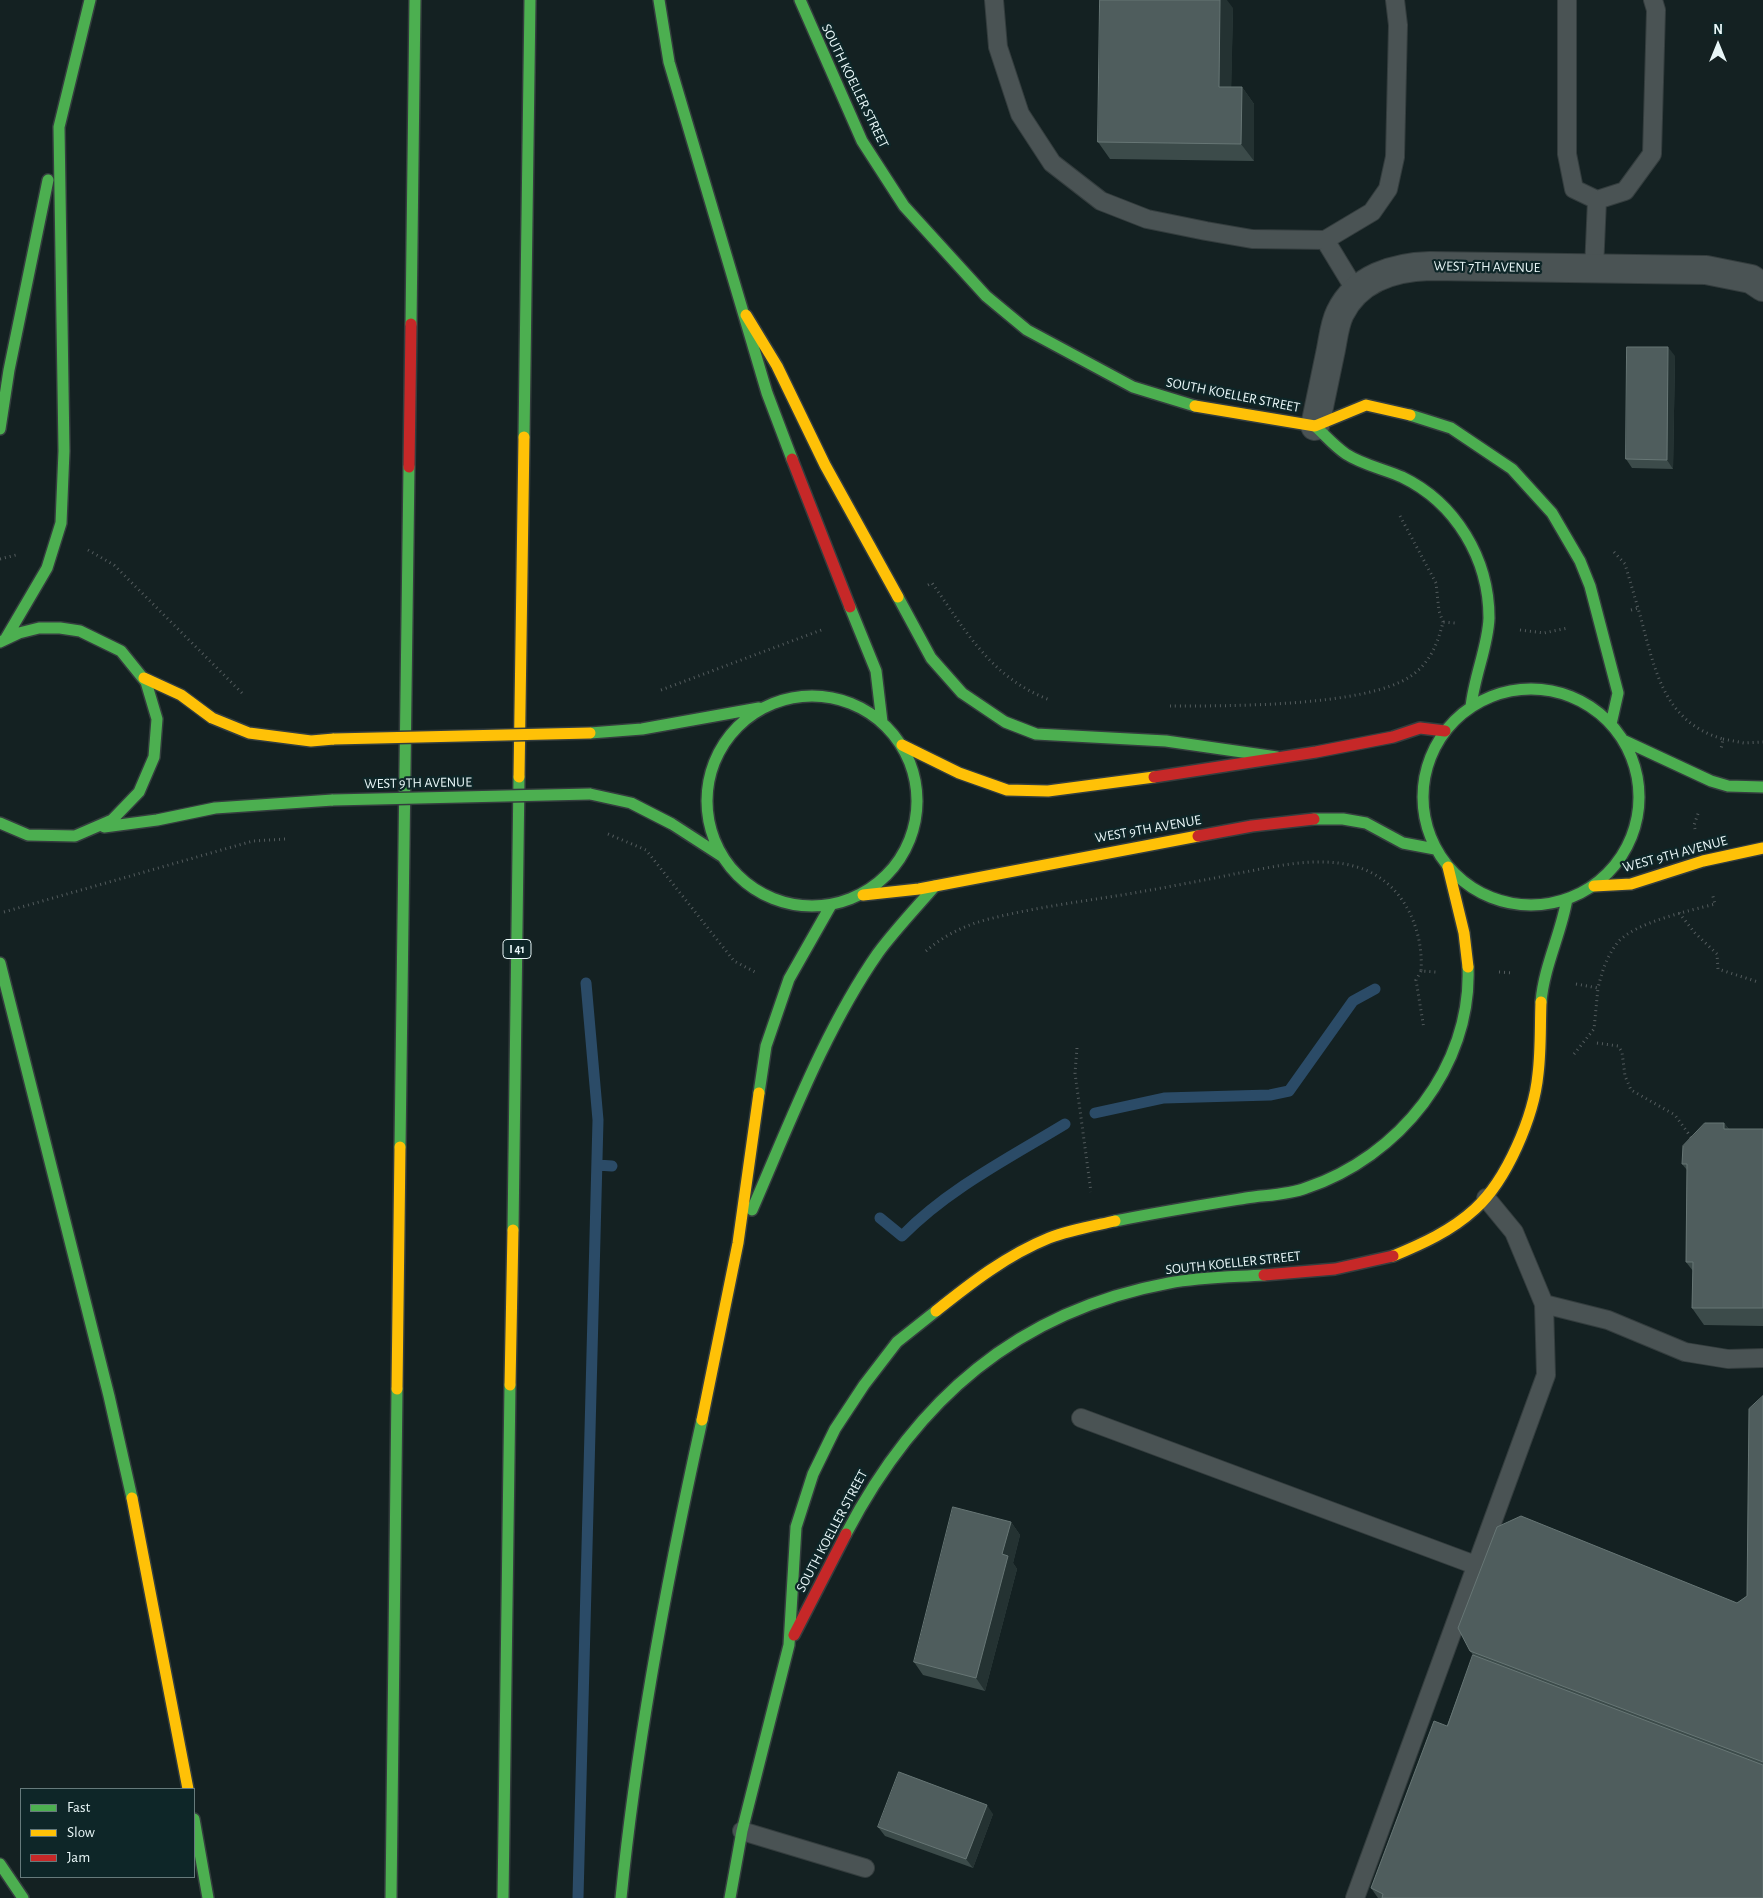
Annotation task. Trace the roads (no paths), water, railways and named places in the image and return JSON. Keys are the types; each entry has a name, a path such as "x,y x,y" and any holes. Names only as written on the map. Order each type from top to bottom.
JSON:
{"main road":[{"path":"0,429 9,370 58,128 90,0"},
{"path":"391,1898 415,0"},
{"name":"I 41","path":"503,1898 530,0"},
{"path":"658,0 669,62 716,224 746,315 767,393 876,671 882,722"},
{"name":"SOUTH KOELLER STREET","path":"800,0 810,27 862,141 904,206 952,262 993,302 1027,330 1133,387 1198,406 1315,426 1351,457 1400,476 1424,489 1445,506 1464,528 1484,570 1488,625 1485,644 1475,675 1471,707"},
{"path":"3,640 47,568 61,523 64,451 58,128"},
{"path":"746,315 777,366 825,465 931,658 962,694 1005,722 1036,734 1166,740 1277,758"},
{"name":"SOUTH KOELLER STREET","path":"1315,426 1366,405 1374,406 1415,416 1451,428 1512,469 1552,513 1580,560 1590,586 1618,693 1611,724"},
{"path":"0,823 26,835 64,838 100,828 124,811 143,789 155,762 159,733 155,704 144,678 113,645 93,635 71,629 49,627 27,631 3,640"},
{"path":"144,678 181,695 212,718 250,733 303,740 590,733 642,729 765,707 795,697 826,696 856,705 882,722 902,745 916,777 918,811 910,844 890,874 863,895 831,906 799,907 769,898 743,881 722,857 710,830 706,802 710,773 722,746 741,723 765,707"},
{"path":"1544,689 1581,701 1611,724 1624,740 1639,779 1638,820 1622,857 1594,886 1567,899 1535,906 1503,902 1473,888 1448,867 1435,849 1425,820 1423,789 1430,759 1445,732 1471,707 1506,692 1544,689"},
{"path":"902,745 959,773 1007,790 1048,791 1121,782 1277,758 1383,739 1420,728 1445,732"},
{"path":"1624,740 1711,781 1728,786 1763,787"},
{"name":"WEST 9TH AVENUE","path":"100,828 157,820 215,808 333,800 590,794 631,803 672,824 722,857"},
{"name":"WEST 9TH AVENUE","path":"863,895 935,886 1252,826 1309,819 1343,819 1366,823 1404,843 1435,849"},
{"name":"WEST 9TH AVENUE","path":"1594,886 1631,884 1703,861 1763,848"},
{"name":"SOUTH KOELLER STREET","path":"730,1898 742,1832 789,1645 796,1527 813,1474 835,1429 864,1385 897,1342 974,1281 1012,1257 1050,1238 1103,1223 1159,1212 1305,1189 1328,1181 1360,1163 1396,1137 1428,1099 1446,1069 1463,1024 1468,972 1464,931 1448,867"},
{"path":"738,1243 818,1058 856,989 879,952 935,886"},
{"name":"SOUTH KOELLER STREET","path":"789,1645 869,1489 889,1460 921,1417 964,1378 1014,1342 1060,1317 1109,1298 1172,1282 1351,1268 1386,1259 1428,1242 1457,1223 1486,1198 1523,1133 1530,1114 1540,1059 1540,1015 1544,978 1560,933 1567,899"},
{"path":"621,1898 630,1806 673,1549 720,1342 738,1243 766,1046 789,979 831,906"},
{"path":"0,963 109,1396 138,1525 188,1788"},
{"path":"195,1825 208,1898"},
{"path":"0,1864 23,1898"}],"street":[{"name":"WEST 7TH AVENUE","path":"1315,426 1338,315 1356,291 1374,278 1408,267 1706,270 1751,279 1763,287"}],"lane":[{"path":"994,0 998,46 1020,114 1052,163 1101,200 1147,219 1206,231 1252,239 1325,240 1372,212 1388,189 1395,157 1398,25 1395,0"},
{"path":"1567,0 1567,154 1574,189 1597,200 1625,191 1652,154 1656,10 1653,0"},
{"path":"1594,269 1597,200"},
{"path":"1325,240 1356,291"},
{"path":"1355,1898 1478,1566 1546,1375 1544,1304 1514,1232 1486,1198"},
{"path":"1544,1304 1608,1320 1685,1352 1706,1357 1763,1358"},
{"path":"1081,1418 1478,1566"},
{"path":"742,1832 865,1868"}],"waterway":[{"path":"578,1897 598,1120 586,983"},
{"path":"1095,1113 1164,1098 1270,1095 1289,1091 1353,1001 1375,989"},
{"path":"880,1218 902,1236 939,1203 959,1189 1065,1124"},
{"path":"597,1165 612,1166"}]}
